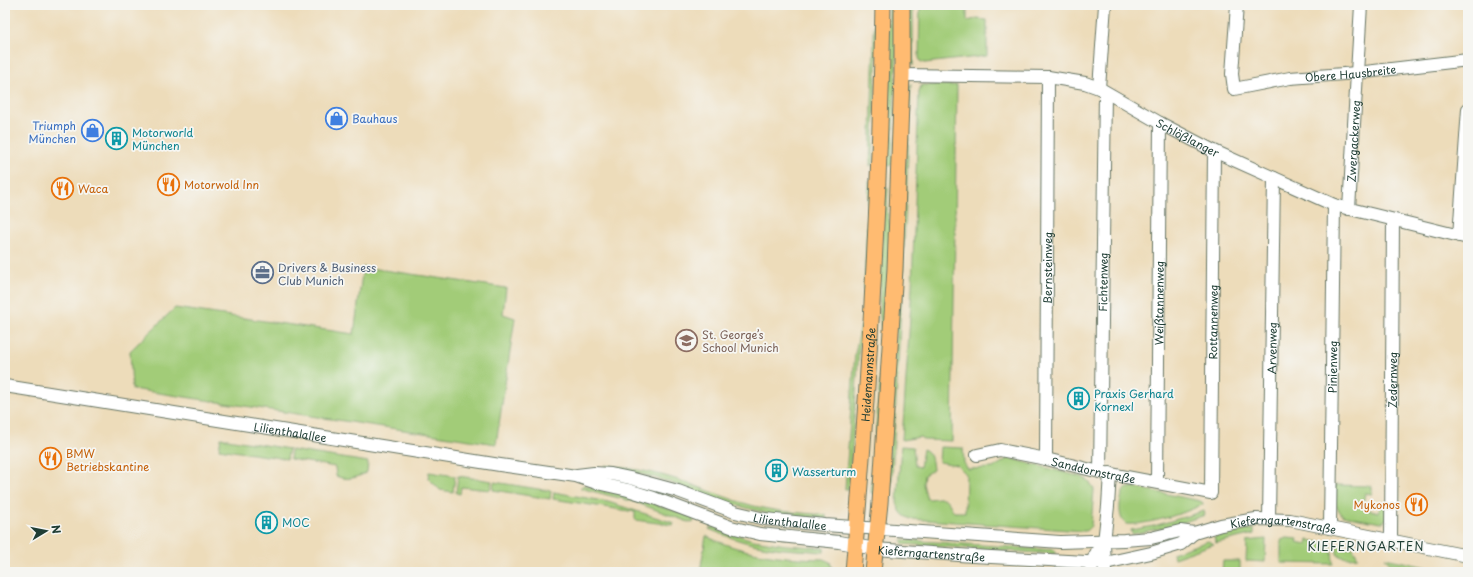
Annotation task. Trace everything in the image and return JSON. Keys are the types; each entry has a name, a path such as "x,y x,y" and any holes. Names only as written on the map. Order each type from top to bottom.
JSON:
{"main road":[{"name":"Heidemannstraße","path":"853,572 879,177 883,5"},
{"name":"Heidemannstraße","path":"873,572 895,269 902,75 902,5"},
{"path":"879,177 898,178"}],"street":[{"name":"Fichtenweg","path":"1105,5 1102,90 1105,472 1108,506 1104,542 1105,567"},
{"name":"Obere Hausbreite","path":"1237,5 1232,74 1234,89 1290,78 1357,73 1468,60"},
{"name":"Zwergackerweg","path":"1349,209 1361,5"},
{"name":"Schlößlanger","path":"902,75 1048,77 1085,82 1214,151 1334,205 1464,237"},
{"name":"Bernsteinweg","path":"1046,458 1048,77"},
{"path":"1464,237 1468,109"},
{"name":"Weißtannenweg","path":"1157,482 1160,123"},
{"name":"Rottannenweg","path":"1211,493 1214,151"},
{"name":"Arvenweg","path":"1268,519 1274,178"},
{"name":"Pinienweg","path":"1330,528 1334,205"},
{"name":"Zedernweg","path":"1391,540 1393,220"},
{"name":"Lilienthalallee","path":"5,386 492,464 576,476 654,498 731,527 760,534 855,545"},
{"name":"Sanddornstraße","path":"977,455 1000,450 1046,458 1105,472 1211,493"},
{"name":"Lilienthalallee","path":"576,476 594,473 611,474 630,478 654,484 735,512 765,519 825,526 877,529"},
{"path":"702,515 705,501"},
{"name":"Kieferngartenstraße","path":"877,529 1060,542 1104,542 1151,538 1180,531 1194,533 1243,520 1290,520 1468,556"},
{"name":"Kieferngartenstraße","path":"855,545 875,549 1105,567 1181,544 1194,533"},
{"path":"1091,567 1096,551 1104,542"}],"green space":[{"path":"875,5 878,5 873,164 870,166"},
{"path":"889,5 893,5 893,29 897,45 892,164 889,166 886,163"},
{"path":"909,5 913,5 913,66 909,60"},
{"path":"920,5 967,5 967,21 976,19 987,20 987,56 925,63 921,62 919,58"},
{"path":"911,84 891,494 887,494 909,87"},
{"path":"923,85 957,85 952,441 924,440 920,437 902,440 912,287 919,91"},
{"path":"869,181 872,184 866,303 863,305"},
{"path":"884,187 888,188 887,213 891,227 876,493 871,493 882,354 879,309"},
{"path":"363,267 506,288 503,314 515,318 496,444 132,389 130,351 175,308 354,334"},
{"path":"861,325 864,326 859,349 849,489 845,489 855,353"},
{"path":"221,438 289,449 287,459 219,449"},
{"path":"901,446 913,447 915,466 920,467 923,449 928,452 931,458 933,470 924,475 923,484 927,499 944,498 954,512 965,512 966,474 957,465 939,462 940,447 963,448 964,463 968,469 993,468 1007,459 1012,459 1082,477 1089,481 1094,489 1091,526 1086,531 1083,531 908,518 901,513 897,502"},
{"path":"291,450 368,462 367,472 352,478 340,478 336,476 335,467 290,459"},
{"path":"605,465 658,474 754,506 781,511 826,515 826,519 770,514 728,503 660,479 641,474 608,469"},
{"path":"429,472 455,476 453,492 440,490 428,478"},
{"path":"458,476 492,481 490,490 461,487 460,494 456,493"},
{"path":"494,482 551,491 550,499 493,490"},
{"path":"584,485 634,497 692,517 694,522 691,523 635,502 580,488"},
{"path":"1335,485 1372,486 1372,494 1365,493 1362,508 1379,512 1381,506 1388,508 1387,519 1381,523 1343,516 1335,505"},
{"path":"1133,487 1200,501 1203,504 1196,508 1154,521 1126,524 1121,517 1120,502 1125,489"},
{"path":"554,492 608,502 674,523 673,525 635,520 635,512 553,499"},
{"path":"1204,511 1205,515 1172,526 1132,534 1131,530 1154,526"},
{"path":"713,527 753,540 786,545 824,548 824,552 782,549 753,544 709,529"},
{"path":"1254,529 1254,534 1216,543 1214,537"},
{"path":"706,536 734,547 763,554 793,558 823,559 830,562 833,572 700,572"},
{"path":"1287,538 1298,539 1297,542 1307,544 1308,540 1330,544 1332,549 1333,564 1281,563 1281,540"},
{"path":"1266,539 1265,562 1246,561 1247,541"},
{"path":"902,540 1055,550 1055,554 903,544"},
{"path":"1208,541 1214,544 1174,558 1173,553"},
{"path":"1337,545 1353,548 1358,557 1347,558 1339,556 1337,554"},
{"path":"1385,558 1449,572 1427,572 1389,563"},
{"path":"1223,561 1240,561 1240,572 1222,572"}],"place":[{"name":"Bauhaus","path":"336,118"},
{"name":"Triumph München","path":"92,131"},
{"name":"Motorworld München","path":"117,138"},
{"name":"Motorwold Inn","path":"169,184"},
{"name":"Waca","path":"62,188"},
{"name":"Drivers & Business Club Munich","path":"263,273"},
{"name":"St. George’s School Munich","path":"687,340"},
{"name":"Praxis Gerhard Kornexl","path":"1079,399"},
{"name":"BMW Betriebskantine","path":"50,459"},
{"name":"Wasserturm","path":"777,471"},
{"name":"Mykonos","path":"1416,504"},
{"name":"MOC","path":"266,522"}],"district":[{"name":"KIEFERNGARTEN","path":"1366,546"}]}
